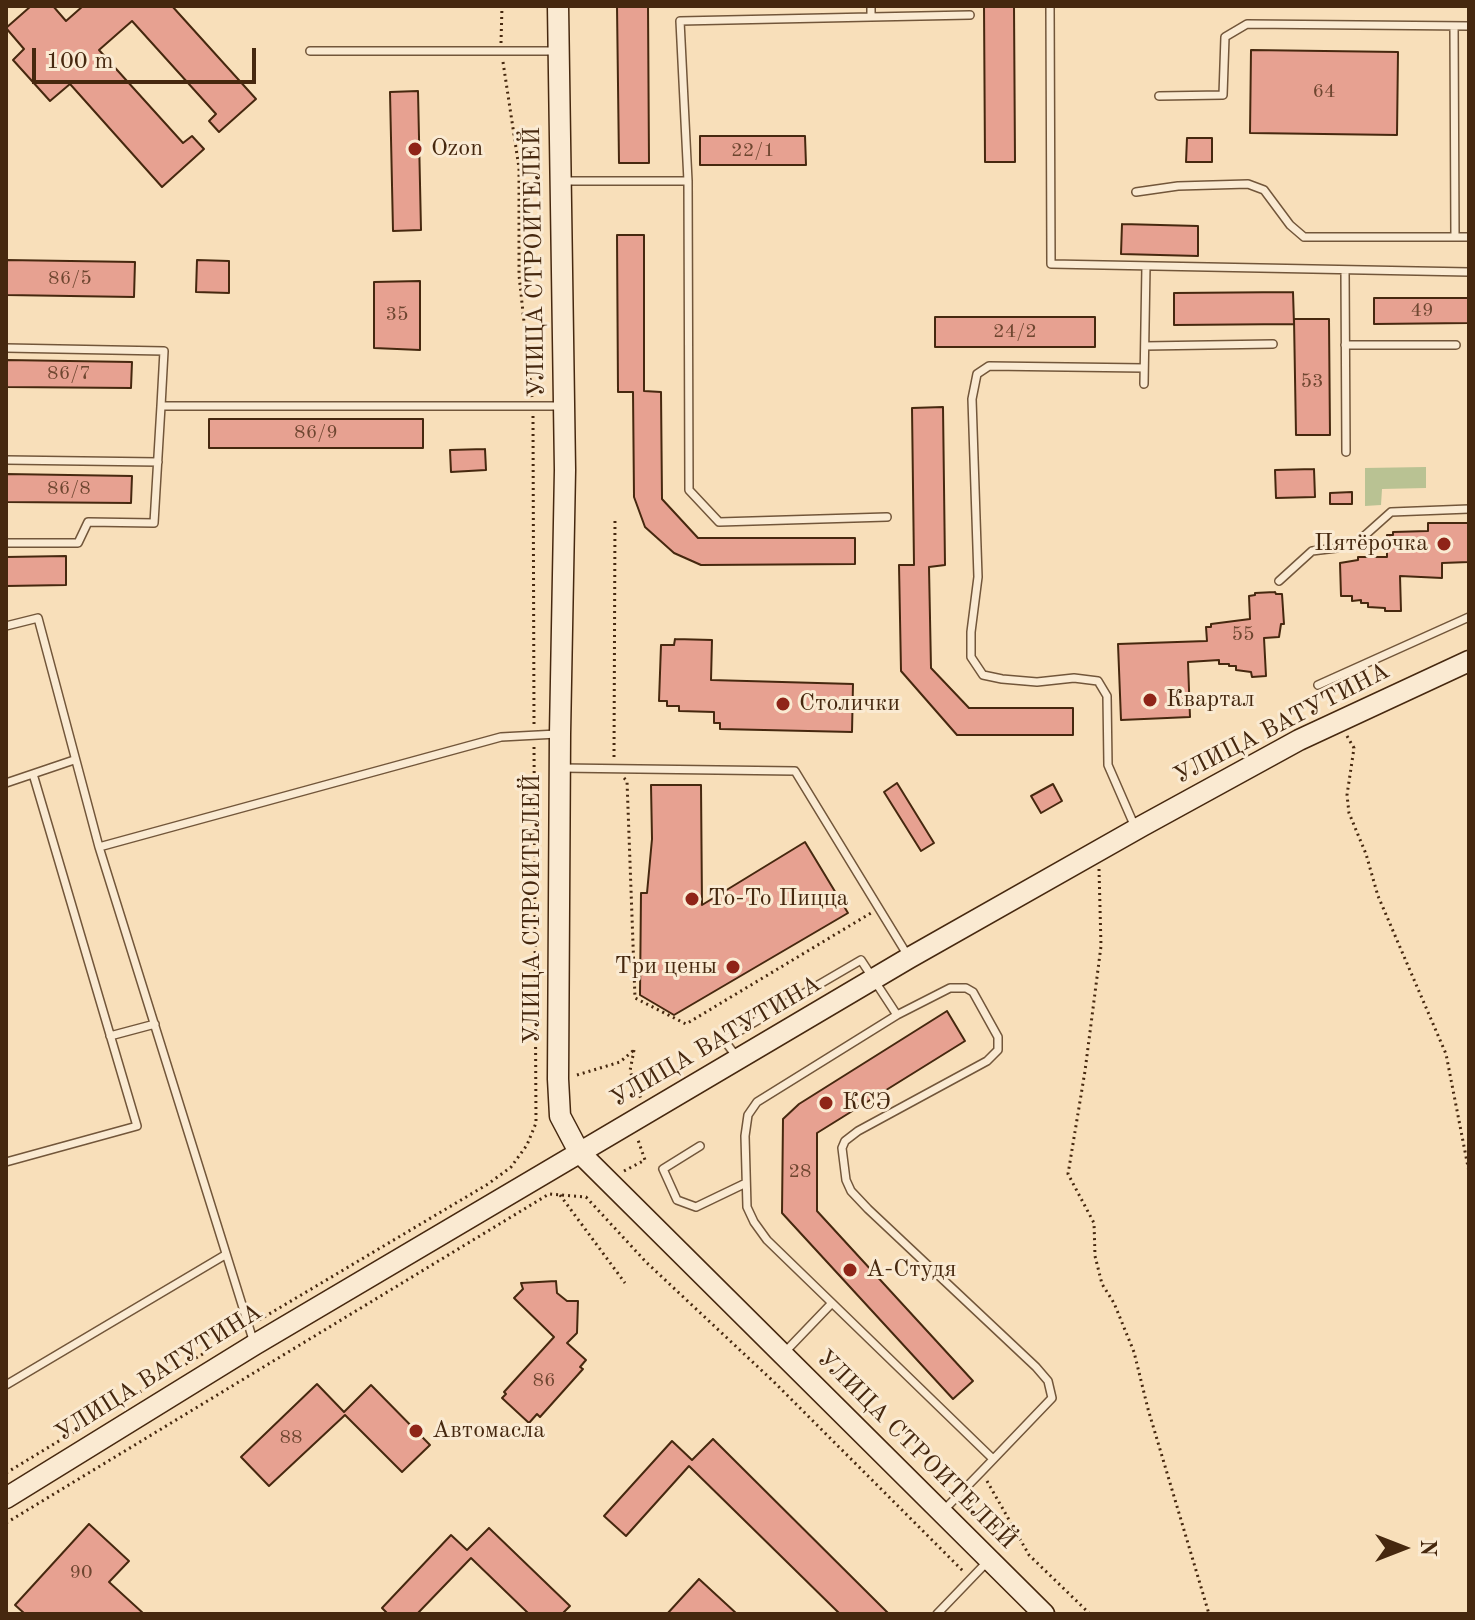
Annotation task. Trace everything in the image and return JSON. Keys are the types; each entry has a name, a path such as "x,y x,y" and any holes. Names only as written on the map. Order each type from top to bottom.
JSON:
{"main road":[{"name":"УЛИЦА СТРОИТЕЛЕЙ","path":"558,6 565,470 560,734 560,1116 579,1152 1044,1614"},
{"name":"УЛИЦА ВАТУТИНА","path":"6,1498 251,1336 579,1152 909,958 1136,829 1339,721 1469,661"}],"lane":[{"path":"871,6 871,17"},
{"path":"1050,6 1051,264 1469,272"},
{"path":"887,517 719,522 689,490 688,181 680,21 970,15"},
{"path":"1159,96 1223,95 1225,37 1247,24 1469,26"},
{"path":"1454,26 1455,237"},
{"path":"310,51 558,51"},
{"path":"559,181 688,181"},
{"path":"1136,192 1178,186 1248,184 1264,190 1290,225 1304,237 1469,237"},
{"path":"1144,384 1146,266"},
{"path":"1345,270 1346,452"},
{"path":"1145,346 1273,344"},
{"path":"1345,345 1456,345"},
{"path":"6,348 164,351 154,523 88,522 78,543 6,543"},
{"path":"1136,829 1108,765 1107,696 1098,681 1074,678 1037,682 1002,679 983,675 971,657 978,577 972,399 977,374 989,366 1144,368"},
{"path":"161,406 563,406"},
{"path":"6,460 158,462"},
{"path":"1279,581 1312,551 1353,546 1391,512 1469,509"},
{"path":"1318,685 1469,617"},
{"path":"6,626 38,618 99,847 251,1336"},
{"path":"99,847 501,737 560,734"},
{"path":"6,783 74,760"},
{"path":"560,768 795,771 909,958"},
{"path":"6,1162 137,1126 33,774"},
{"path":"874,980 897,1015"},
{"path":"942,1512 1052,1398 1048,1381 1036,1367 851,1191 846,1180 842,1148 845,1141 987,1061 998,1050 998,1037 973,992 966,988 950,988 897,1015 757,1102 748,1115 745,1136 747,1207 767,1240 993,1459"},
{"path":"110,1036 155,1024"},
{"path":"700,1146 663,1169 677,1200 696,1207 746,1183"},
{"path":"6,1385 225,1255"},
{"path":"783,1354 832,1303"},
{"path":"937,1614 990,1560"}],"path":[{"path":"6,1473 251,1336 488,1184 511,1167 527,1145 536,1123 533,407 519,275 519,168 501,51 502,6"},
{"path":"615,517 614,757 617,768 627,781 635,998 686,1024 879,908"},
{"path":"1339,721 1354,748 1347,795 1349,813 1366,854 1378,896 1446,1054 1469,1172"},
{"path":"1094,853 1100,873 1101,946 1068,1174 1094,1223 1095,1256 1102,1284 1114,1303 1134,1352 1209,1614"},
{"path":"577,1075 620,1062 634,1050 630,1071 641,1099"},
{"path":"609,1182 645,1160 638,1140 647,1132"},
{"path":"6,1523 549,1194 586,1197 646,1262 774,1382 971,1579"},
{"path":"560,1195 625,1283"},
{"path":"982,1471 1029,1555 1090,1614"}],"green space":[{"path":"1426,467 1426,488 1382,489 1381,505 1365,506 1365,468"}],"building":[{"path":"31,6 53,6 66,21 83,6 172,6 256,99 219,132 209,121 216,114 132,21 99,50 183,143 192,136 204,149 162,187 70,84 50,101 13,60 24,49 6,28"},
{"path":"617,6 648,6 649,163 619,163"},
{"path":"984,6 1014,6 1015,162 985,162"},
{"path":"1251,50 1398,52 1397,135 1250,133"},
{"path":"418,91 421,230 393,231 390,92"},
{"path":"700,136 805,136 806,165 700,165"},
{"path":"1187,138 1212,138 1212,162 1186,162"},
{"path":"1122,224 1198,226 1198,256 1121,254"},
{"path":"617,235 644,235 644,391 661,392 662,499 698,538 855,538 855,564 701,565 674,553 645,527 634,497 633,392 618,392"},
{"path":"6,260 135,262 134,297 6,295"},
{"path":"197,260 229,261 229,293 196,292"},
{"path":"420,281 420,350 374,348 374,282"},
{"path":"1293,292 1294,324 1174,325 1174,293"},
{"path":"1374,298 1469,298 1469,323 1374,324"},
{"path":"935,317 1095,317 1095,347 935,347"},
{"path":"1294,319 1329,319 1330,435 1296,435"},
{"path":"6,360 132,362 131,388 6,387"},
{"path":"943,407 945,565 929,567 931,668 969,708 1073,708 1073,735 957,735 901,671 899,565 914,565 912,408"},
{"path":"209,419 423,419 423,448 209,448"},
{"path":"485,449 486,470 451,472 450,450"},
{"path":"1314,469 1315,497 1276,498 1275,470"},
{"path":"6,474 132,476 131,503 6,502"},
{"path":"1352,492 1352,504 1330,504 1330,493"},
{"path":"1428,523 1469,523 1469,562 1442,563 1442,578 1400,576 1401,611 1368,607 1368,603 1361,603 1361,600 1352,601 1352,596 1341,596 1340,563 1358,560 1358,557 1387,557 1387,535 1393,535 1393,532 1428,531"},
{"path":"66,556 66,585 6,586 6,557"},
{"path":"1275,592 1282,594 1284,624 1281,624 1279,637 1264,638 1266,676 1252,677 1251,672 1236,670 1236,666 1229,664 1219,664 1219,660 1188,662 1190,717 1121,720 1118,644 1207,641 1206,627 1211,627 1211,624 1250,619 1249,596"},
{"path":"675,639 712,640 711,680 853,684 852,732 720,729 720,723 714,723 714,712 679,711 679,706 667,706 667,701 659,701 661,645 674,645"},
{"path":"897,783 934,843 921,851 884,792"},
{"path":"1053,784 1062,801 1041,813 1031,796"},
{"path":"651,785 701,785 702,905 805,842 848,913 674,1015 640,995 641,893 647,893 652,839"},
{"path":"947,1011 965,1041 817,1133 817,1211 973,1381 953,1399 782,1213 783,1119 799,1104"},
{"path":"556,1281 557,1293 567,1301 578,1301 577,1333 567,1343 586,1360 580,1367 583,1369 540,1417 537,1414 529,1423 502,1398 554,1337 514,1298 523,1289 521,1283"},
{"path":"317,1384 344,1412 371,1385 430,1445 402,1472 345,1415 269,1486 241,1457"},
{"path":"713,1439 889,1614 840,1614 689,1466 626,1536 604,1516 672,1441 692,1460"},
{"path":"89,1524 129,1561 109,1582 144,1614 25,1614 15,1605"},
{"path":"489,1528 570,1606 562,1614 529,1614 471,1558 417,1614 388,1614 382,1608 451,1535 467,1550"},
{"path":"699,1579 737,1614 667,1614"}],"place":[{"name":"Ozon","path":"415,149"},
{"name":"Пятёрочка","path":"1444,544"},
{"name":"Квартал","path":"1150,700"},
{"name":"Столички","path":"783,704"},
{"name":"То-То Пицца","path":"692,899"},
{"name":"Три цены","path":"733,967"},
{"name":"КСЭ","path":"826,1103"},
{"name":"А-Студя","path":"850,1270"},
{"name":"Автомасла","path":"416,1431"}]}
